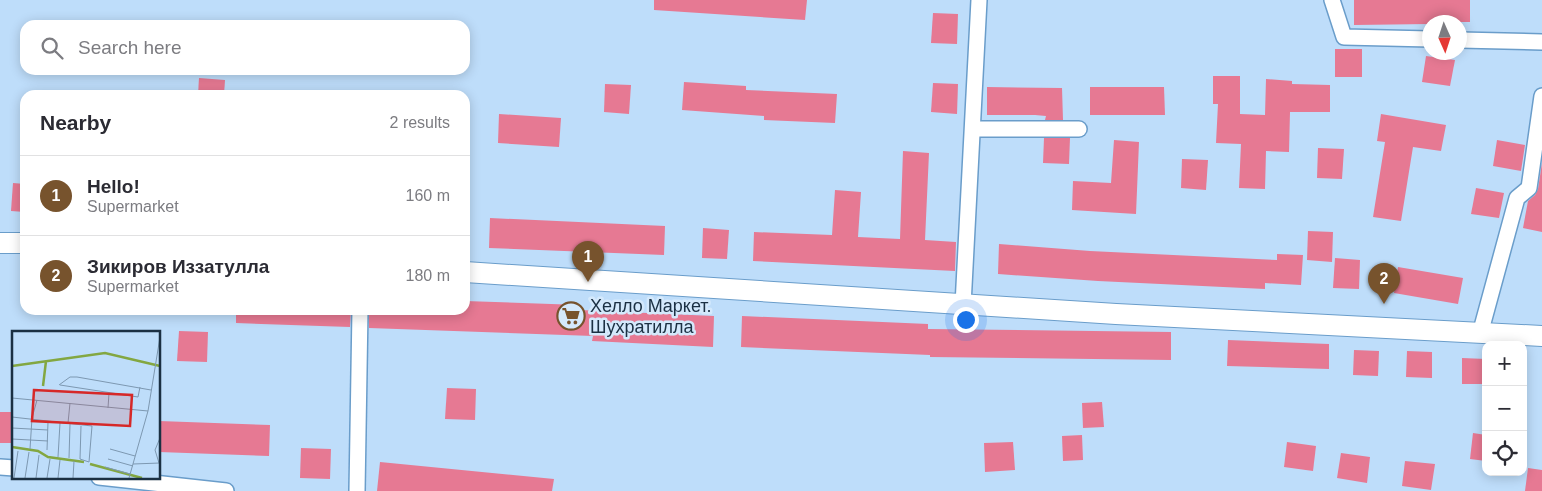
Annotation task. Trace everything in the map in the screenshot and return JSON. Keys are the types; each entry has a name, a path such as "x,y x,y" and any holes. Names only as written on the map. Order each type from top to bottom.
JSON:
{"street":[{"path":"963,304 979,0"},
{"path":"1332,0 1344,37 1422,39"},
{"path":"1467,40 1542,42"},
{"path":"1480,334 1517,198 1529,188 1542,96"},
{"path":"973,129 1080,129"},
{"path":"0,243 20,243"},
{"path":"470,272 963,304 1542,336"},
{"path":"358,491 360,315"},
{"path":"108,478 226,491"}],"building":[{"path":"654,0 807,0 805,20 654,10"},
{"path":"1354,0 1470,0 1470,22 1467,22 1467,15 1422,15 1422,24 1354,25"},
{"path":"933,13 958,14 957,44 931,43"},
{"path":"1335,49 1362,49 1362,77 1335,77"},
{"path":"1425,60 1455,60 1450,86 1422,82"},
{"path":"1213,76 1240,76 1240,114 1265,115 1266,79 1292,81 1292,84 1330,85 1330,112 1290,112 1289,152 1266,151 1265,189 1239,188 1241,144 1216,143 1218,104 1213,104"},
{"path":"199,78 225,80 224,90 198,90"},
{"path":"684,82 746,86 746,90 837,94 835,123 764,120 764,116 682,110"},
{"path":"933,83 958,84 957,114 931,112"},
{"path":"605,84 631,85 629,114 604,112"},
{"path":"987,87 1062,88 1063,120 1045,120 1046,116 1035,115 987,115"},
{"path":"1090,87 1164,87 1165,115 1090,115"},
{"path":"499,114 561,118 559,147 498,143"},
{"path":"1381,114 1446,125 1441,151 1413,147 1401,221 1373,217 1385,142 1377,141"},
{"path":"1044,138 1070,138 1069,164 1043,163"},
{"path":"1114,140 1139,142 1136,214 1072,210 1073,181 1111,183"},
{"path":"1497,140 1525,145 1521,171 1493,166"},
{"path":"1318,148 1344,149 1342,179 1317,178"},
{"path":"903,151 929,153 925,240 956,242 955,271 753,261 754,232 832,235 835,190 861,192 858,237 900,239"},
{"path":"1182,159 1208,160 1206,190 1181,188"},
{"path":"1542,163 1542,232 1523,228 1528,201 1535,195 1538,189"},
{"path":"13,183 20,184 20,212 11,211"},
{"path":"1476,188 1504,193 1499,218 1471,214"},
{"path":"490,218 665,226 664,255 489,248"},
{"path":"703,228 729,230 727,259 702,258"},
{"path":"1308,231 1333,232 1332,262 1307,260"},
{"path":"999,244 1090,251 1277,260 1277,254 1303,255 1301,285 1265,283 1265,289 998,274"},
{"path":"1335,258 1360,260 1359,289 1333,288"},
{"path":"1398,267 1463,278 1458,304 1394,293"},
{"path":"470,301 580,305 580,310 714,316 713,347 592,341 593,336 369,328 369,315 470,315"},
{"path":"236,315 351,315 350,327 236,323"},
{"path":"742,316 928,324 928,329 1171,332 1171,360 930,357 930,355 741,347"},
{"path":"179,331 208,332 207,362 177,361"},
{"path":"1228,340 1329,344 1329,369 1227,366"},
{"path":"1354,350 1379,351 1378,376 1353,375"},
{"path":"1407,351 1432,352 1432,378 1406,377"},
{"path":"1462,358 1482,359 1482,384 1462,384"},
{"path":"447,388 476,389 475,420 445,419"},
{"path":"1102,402 1104,427 1083,428 1082,403"},
{"path":"0,412 12,412 12,443 0,443"},
{"path":"160,421 270,425 269,456 160,452"},
{"path":"1473,433 1482,434 1482,460 1470,459"},
{"path":"1082,435 1083,460 1063,461 1062,436"},
{"path":"1013,442 1015,470 985,472 984,443"},
{"path":"1287,442 1316,446 1313,471 1284,467"},
{"path":"301,448 331,449 330,479 300,478"},
{"path":"1341,453 1370,457 1367,483 1337,478"},
{"path":"1405,461 1435,464 1431,490 1402,486"},
{"path":"380,462 554,479 552,491 377,491"},
{"path":"1528,468 1542,470 1542,491 1525,491"}],"place":[{"name":"Hello!","path":"588,282"},
{"name":"Зикиров Иззатулла","path":"1384,304"},
{"name":"Хелло Маркет. Шухратилла","path":"571,316"}]}
